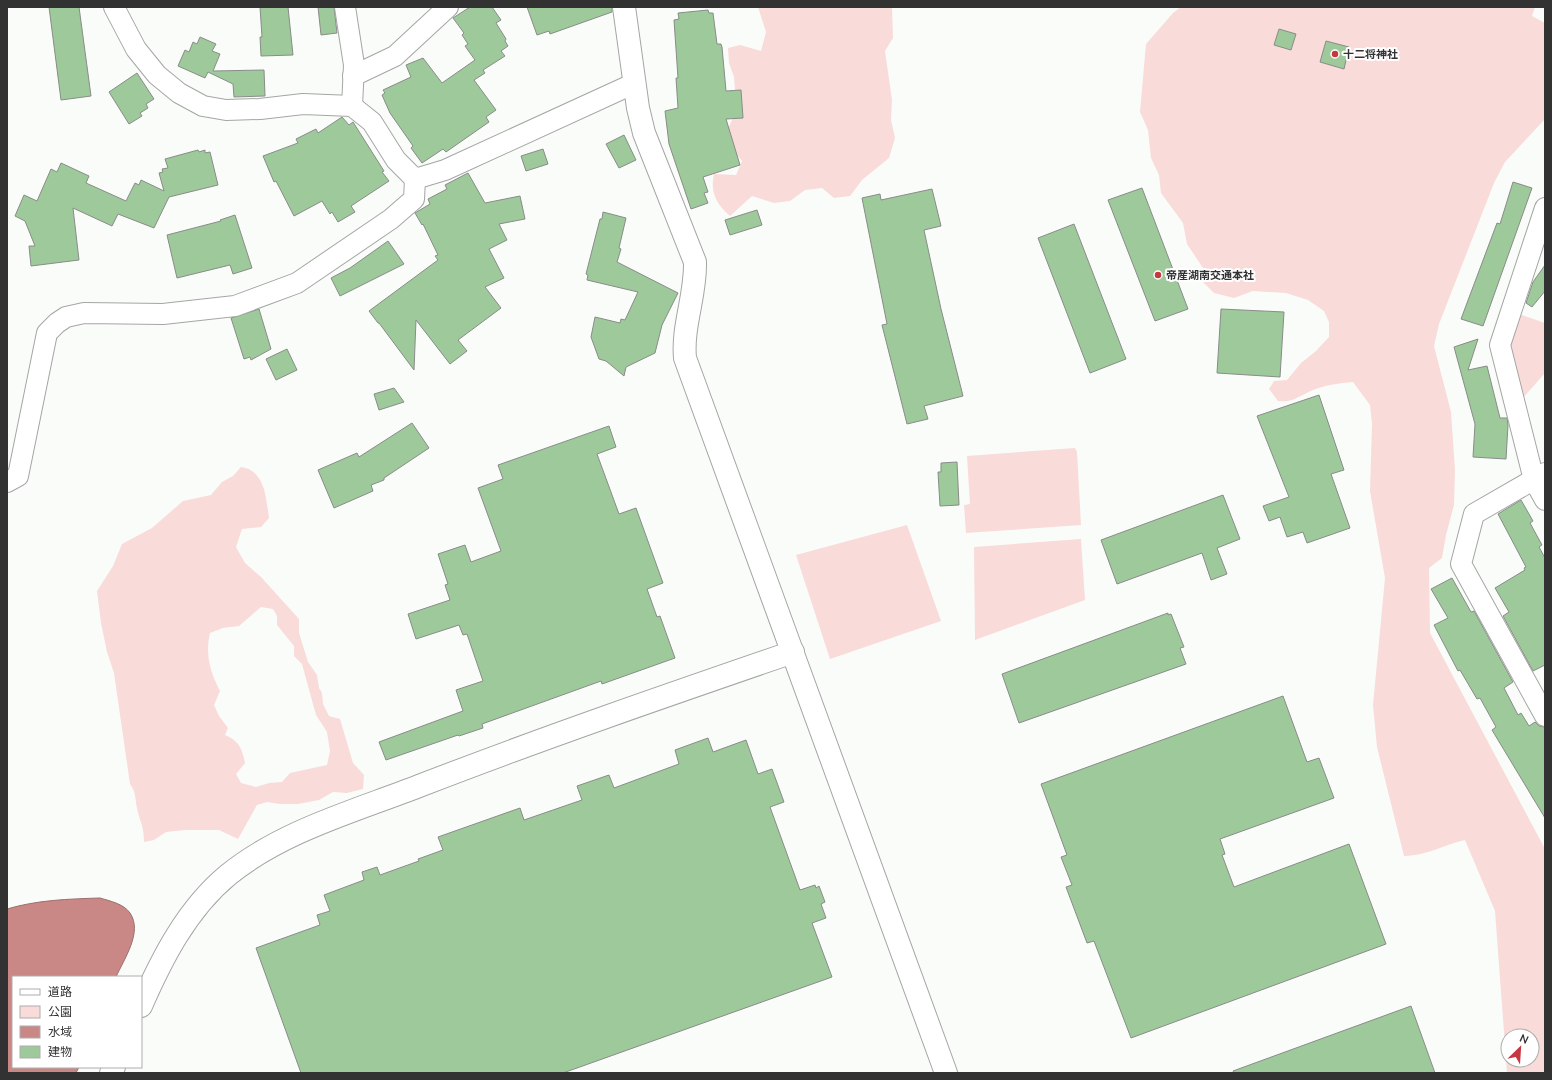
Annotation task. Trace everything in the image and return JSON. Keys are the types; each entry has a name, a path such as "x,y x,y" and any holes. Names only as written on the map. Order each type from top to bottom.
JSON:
{"street":[{"path":"7,482 18,476 47,333 57,323 66,317 84,313 163,314 235,306 297,284 391,219 414,199 414,179 396,160 372,122 352,106 303,104 260,109 226,110 203,106 179,93 157,75 136,49 114,7"},
{"path":"345,7 354,65 352,106"},
{"path":"353,76 394,56 448,7"},
{"path":"624,7 634,83 644,133 695,262 696,281 685,331 685,358 946,1073"},
{"path":"414,179 445,170 634,83"},
{"path":"1545,208 1500,345 1545,500"},
{"path":"1539,476 1474,514 1461,564 1545,716"},
{"path":"142,1004 165,955 181,929 202,902 227,877 254,856 328,821 542,739 793,652"}],"green space":[{"path":"758,7 892,7 893,38 885,51 892,100 891,120 895,138 889,158 862,180 850,196 834,198 822,188 805,190 790,201 774,203 752,196 730,216 721,207 715,197 713,186 714,174 736,175 742,161 734,151 727,131 733,118 736,103 734,77 729,63 728,48 740,45 761,51 766,32"},
{"path":"1181,7 1535,7 1532,16 1545,23 1545,119 1505,162 1494,183 1439,324 1434,346 1451,412 1455,470 1454,505 1442,558 1429,568 1430,633 1545,849 1545,1073 1507,1073 1507,1068 1540,1068 1540,1028 1504,1028 1495,911 1465,840 1412,856 1404,856 1377,747 1373,705 1385,578 1370,491 1372,424 1370,405 1353,382 1323,387 1288,401 1278,401 1269,389 1274,381 1287,380 1301,363 1316,351 1329,337 1329,322 1324,311 1308,300 1286,293 1253,291 1234,298 1214,293 1202,281 1203,268 1187,244 1183,223 1161,193 1159,175 1151,158 1148,130 1140,112 1146,44 1173,13"},
{"path":"1519,314 1545,323 1545,373 1522,399 1509,348"},
{"path":"1075,448 1077,452 1081,525 966,533 964,505 970,504 967,456"},
{"path":"241,467 249,469 255,473 263,486 269,518 261,527 242,529 236,547 245,563 261,577 299,619 299,633 308,662 317,675 319,688 322,693 323,704 329,716 340,719 353,763 364,775 363,789 347,793 333,792 319,800 298,804 267,802 257,805 238,839 219,830 185,830 166,832 154,840 144,842 135,795 130,784 114,673 107,652 101,623 97,591 113,566 122,544 152,528 183,501 211,495 222,482 233,476","holes":["261,607 273,609 277,616 277,625 294,646 294,656 302,664 316,715 327,732 330,751 327,765 290,773 282,782 269,783 256,787 241,783 236,774 245,763 243,753 237,743 225,735 228,728 219,716 214,705 220,691 209,663 208,648 210,633 223,628 239,626"]},
{"path":"907,525 941,621 830,659 796,555"},
{"path":"1081,539 1085,600 975,640 974,547"}],"water":[{"path":"100,898 124,907 130,913 133,920 134,928 131,945 116,976 12,976 12,1068 78,1068 76,1073 7,1073 7,909 41,902"}],"building":[{"path":"49,7 79,7 91,96 61,100"},
{"path":"260,7 288,7 293,55 261,56 260,37 262,37"},
{"path":"318,7 334,7 337,33 321,35"},
{"path":"470,7 492,7 501,20 496,23 506,39 505,41 508,46 501,51 505,56 483,70 485,73 474,80 496,110 486,117 489,122 446,152 443,149 422,163 411,148 413,146 390,113 382,95 385,93 383,90 411,77 406,65 423,58 442,83 475,60 465,46 468,44 462,35 464,33 453,18"},
{"path":"527,7 612,7 612,12 550,34 549,31 537,35"},
{"path":"708,10 709,13 713,13 717,44 721,44 722,47 726,91 741,90 743,118 726,119 740,165 703,177 708,192 704,193 708,203 691,209 669,144 665,111 678,108 676,78 678,78 674,20 679,19 678,13"},
{"path":"1279,29 1296,34 1291,50 1274,45"},
{"path":"200,37 216,44 212,51 220,54 213,71 264,70 265,96 234,97 233,84 208,72 205,78 178,66 185,50 189,52 193,42 197,44"},
{"name":"十二将神社","path":"1326,41 1349,47 1344,69 1320,62"},
{"path":"137,73 154,99 146,104 148,108 140,113 142,116 129,124 109,92"},
{"path":"342,117 349,125 353,122 384,171 382,172 389,181 351,206 355,212 338,222 332,212 330,214 322,201 294,216 276,181 274,182 263,156 298,143 296,139 316,129 318,133"},
{"path":"624,135 636,160 619,168 606,144"},
{"path":"543,149 548,164 526,171 521,156"},
{"path":"198,150 199,152 205,150 205,153 210,152 218,185 169,197 154,228 118,214 112,226 73,208 79,260 31,266 29,246 35,246 25,221 15,216 24,195 37,201 51,169 57,172 61,163 89,176 86,183 126,201 135,183 139,185 141,180 164,191 159,173 163,172 162,169 168,168 165,159"},
{"path":"468,173 485,203 520,196 525,219 499,224 507,240 489,249 504,278 485,287 501,308 458,340 467,351 450,364 416,320 414,370 369,311 438,260 435,256 438,255 423,224 422,225 415,213 430,204 428,199 447,189 445,185"},
{"path":"1513,182 1532,188 1483,326 1461,319 1497,223 1500,224"},
{"path":"1142,188 1188,309 1155,321 1108,200"},
{"path":"932,189 941,226 924,230 941,309 963,396 924,406 928,419 907,424 882,325 887,324 862,198 880,194 881,200"},
{"path":"757,210 762,225 730,235 725,220"},
{"path":"603,212 626,218 619,248 621,249 617,262 678,293 662,325 655,353 626,367 624,376 606,361 599,359 591,337 595,317 620,323 621,319 625,320 638,292 587,280 588,275 586,274"},
{"path":"235,215 252,268 233,274 230,265 177,278 167,235 221,221 220,220"},
{"path":"1074,224 1126,359 1090,373 1038,238"},
{"path":"388,241 404,264 340,296 331,278 350,268"},
{"path":"1545,265 1545,291 1532,307 1526,303 1533,282"},
{"path":"259,309 271,349 251,360 250,357 244,359 231,318"},
{"path":"1221,309 1284,312 1280,377 1217,373"},
{"path":"1478,339 1468,370 1487,366 1500,418 1507,418 1506,459 1473,457 1475,424 1454,347"},
{"path":"287,349 297,370 276,380 266,359"},
{"path":"394,388 404,402 379,410 374,394"},
{"path":"1319,395 1344,470 1331,474 1350,528 1307,543 1303,532 1287,537 1280,517 1269,521 1263,506 1289,497 1257,416"},
{"path":"412,423 429,448 384,478 384,480 371,485 373,491 334,508 318,470 357,453 359,457"},
{"path":"609,426 616,447 597,454 619,514 636,508 663,583 647,589 657,617 660,616 675,658 602,684 601,681 482,724 483,728 386,760 379,742 463,711 456,690 483,681 467,634 463,635 459,625 416,639 408,614 450,600 445,585 448,584 438,554 465,545 471,562 501,551 478,488 503,479 498,465"},
{"path":"957,462 959,505 940,506 938,472 941,472 941,463"},
{"path":"1223,495 1240,539 1217,548 1227,574 1211,580 1202,553 1117,584 1101,540"},
{"path":"1521,500 1533,521 1530,523 1542,545 1539,547 1545,558 1545,665 1533,671 1503,616 1509,612 1495,588 1525,570 1524,568 1526,567 1498,514"},
{"path":"1452,578 1471,612 1474,611 1513,682 1504,688 1518,715 1521,713 1529,726 1535,722 1539,726 1545,727 1545,818 1492,730 1496,727 1480,698 1477,699 1460,670 1458,671 1434,625 1448,618 1431,589"},
{"path":"1168,613 1168,615 1171,614 1184,647 1180,648 1186,664 1019,723 1002,674"},
{"path":"1283,696 1307,762 1319,758 1334,798 1220,839 1225,854 1222,855 1234,887 1349,844 1386,944 1131,1038 1094,941 1087,943 1066,887 1072,885 1061,857 1067,855 1041,784"},
{"path":"708,738 713,752 746,740 758,774 772,769 784,802 770,807 800,890 815,885 816,888 819,886 825,902 821,904 826,918 812,923 832,977 563,1073 301,1073 256,948 320,925 317,915 330,911 324,895 364,880 362,872 377,867 380,875 419,861 418,859 443,850 438,837 520,808 524,820 582,800 577,786 609,775 614,788 679,764 675,750"},
{"path":"1411,1006 1435,1073 1234,1073 1233,1071"}],"place":[{"name":"十二将神社","path":"1335,54"},
{"name":"帝産湖南交通本社","path":"1158,275"}]}
